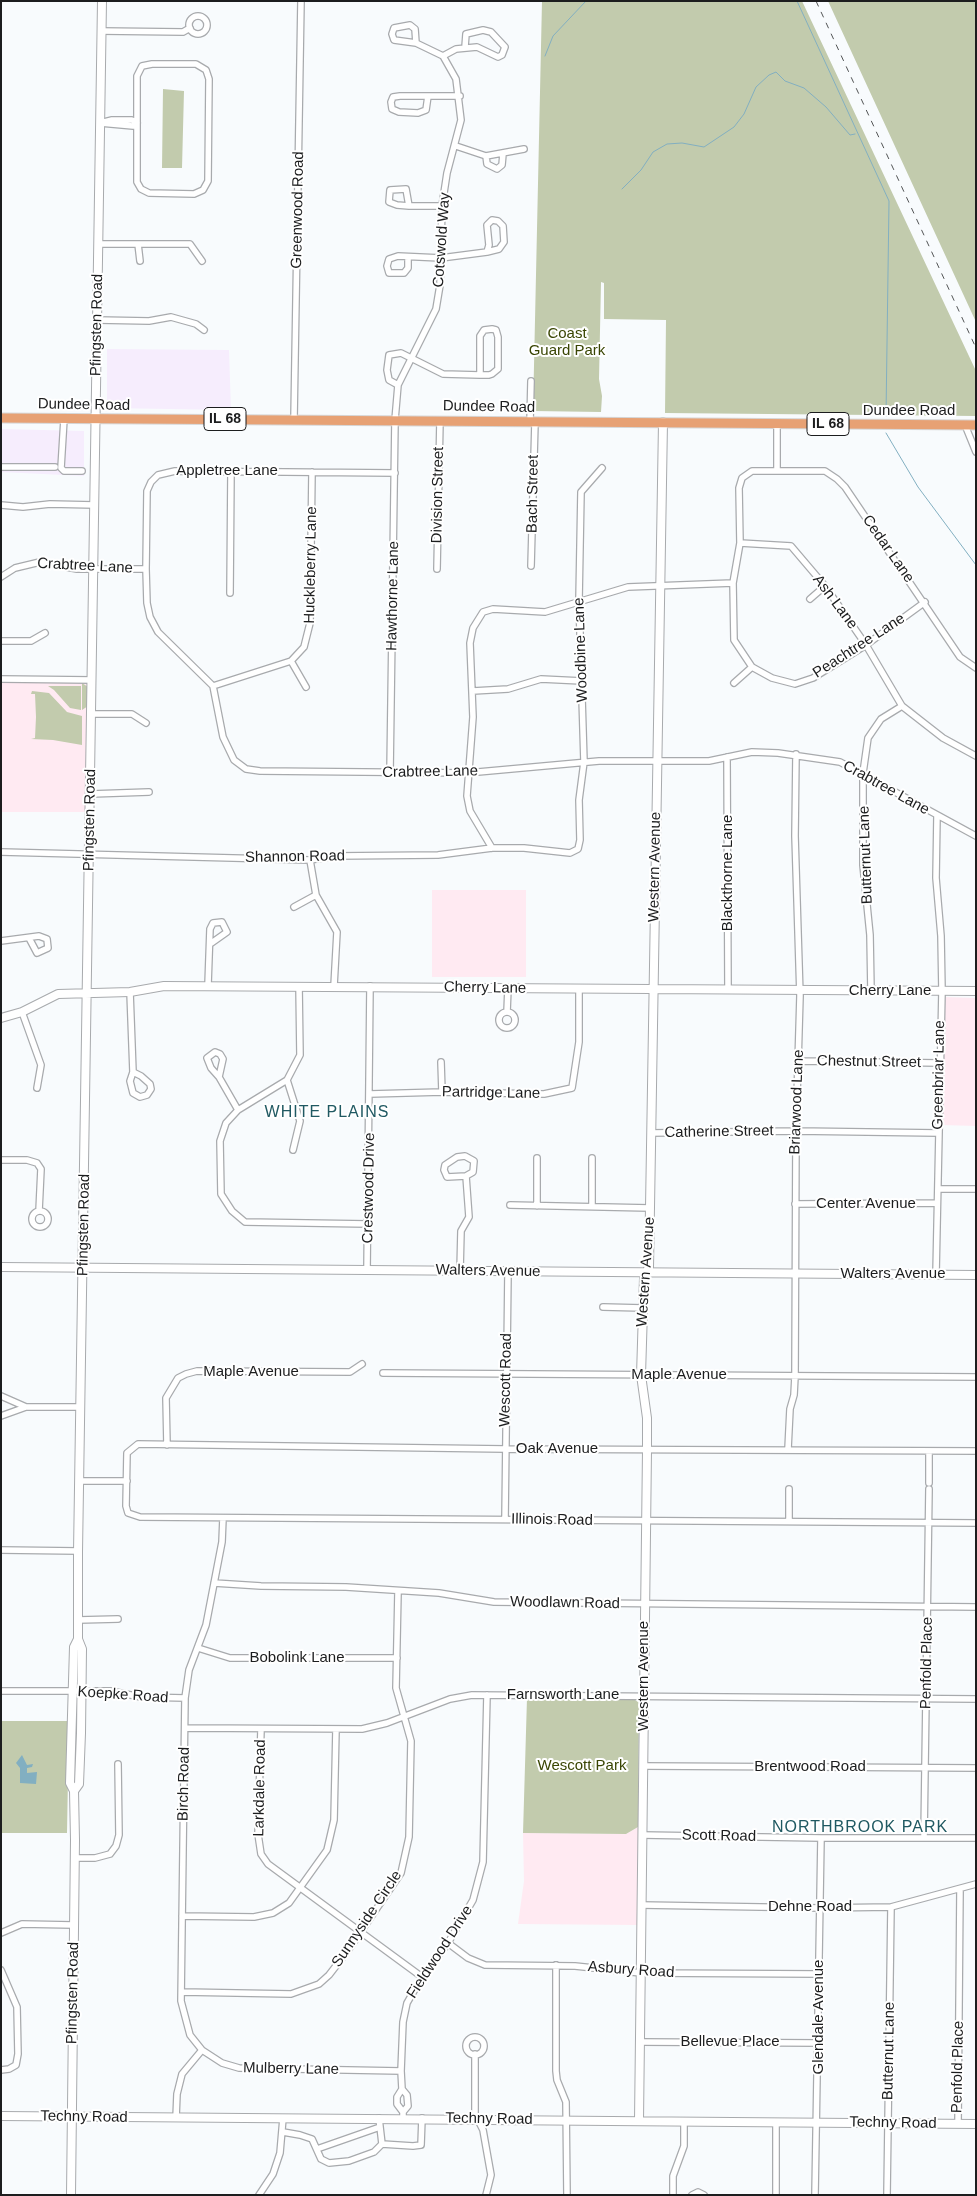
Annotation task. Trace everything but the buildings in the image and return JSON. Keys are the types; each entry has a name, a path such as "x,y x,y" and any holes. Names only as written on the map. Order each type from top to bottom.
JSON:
{"main road":[{"name":"Dundee Road","path":"1,418 976,425"}],"street":[{"name":"Pfingsten Road","path":"74,1791 79,1784 81,1733 82,1649 78,1639 78,1551 84,1267 102,1"},
{"name":"Greenwood Road","path":"294,419 301,1"},
{"path":"416,43 415,30 410,25 394,28 392,34 394,40 416,43 443,56 456,49 477,47 498,57 502,55 505,47 491,32 484,30 466,34 464,47"},
{"path":"101,31 183,32 190,28"},
{"name":"Cotswold Way","path":"395,420 398,385 436,309 441,258 442,206 447,173 462,120 456,79 443,56"},
{"path":"152,64 196,64 206,70 209,79 208,181 203,190 194,194 149,193 141,190 137,182 137,123 137,76 142,66 152,64"},
{"path":"428,96 426,110 418,113 399,112 392,109 391,102 393,98 428,96 460,96"},
{"path":"100,123 133,126 137,123"},
{"path":"456,146 486,156 524,149"},
{"path":"486,156 487,164 497,169 502,165 503,154"},
{"path":"409,206 442,206"},
{"path":"408,258 441,258 487,252 499,249 504,242 503,226 498,221 492,220 487,225 489,245 487,252"},
{"path":"98,244 190,244 202,261"},
{"path":"138,244 140,261"},
{"path":"97,320 149,321 171,317 196,324 204,330"},
{"path":"398,385 389,380 387,370 389,355 401,353 443,374 480,375 492,374 498,369 498,337 496,330 484,330 480,336 480,375"},
{"name":"Bach Street","path":"531,381 532,566"},
{"path":"64,419 61,468 64,471 82,471"},
{"name":"Hawthorne Lane","path":"390,772 395,420"},
{"name":"Division Street","path":"437,569 440,420"},
{"name":"Western Avenue","path":"640,2120 642,1771 645,1766 643,1696 647,1450 647,1418 641,1375 642,1308 646,1272 649,1267 662,422"},
{"path":"492,848 470,811 466,796 473,718 470,643 473,628 483,612 493,609 545,612 579,600 628,587 733,584 740,543 739,488 742,478 752,471 777,471 777,424"},
{"path":"965,425 976,452"},
{"path":"1,467 55,467"},
{"name":"Woodbine Lane","path":"580,840 579,800 584,762 579,600 581,492 602,468"},
{"name":"Appletree Lane","path":"146,569 146,491 158,474 166,471 395,472"},
{"path":"230,593 231,471"},
{"name":"Cedar Lane","path":"777,471 825,472 837,479 845,487 960,657 976,668"},
{"name":"Huckleberry Lane","path":"292,661 304,647 310,623 312,472"},
{"path":"1,505 24,507 50,504 95,505"},
{"name":"Ash Lane","path":"740,543 791,546 824,586 866,645 902,706 943,738 976,756"},
{"name":"Crabtree Lane","path":"1,576 15,568 40,562 94,569 146,569 147,603 158,632 206,676 213,686 223,737 234,760 246,769 260,771 467,773 584,762 709,761 752,752 796,754 840,762 976,836"},
{"name":"Peachtree Lane","path":"733,584 734,640 752,667 772,678 795,684 813,678 866,645 924,602"},
{"path":"810,599 824,586"},
{"path":"1,641 31,641 44,633"},
{"path":"213,686 292,661 306,687"},
{"path":"734,683 752,667"},
{"path":"1,679 92,680"},
{"path":"473,691 508,689 541,679 582,681"},
{"name":"Butternut Lane","path":"871,991 870,935 863,865 863,773 868,738 881,719 902,706"},
{"path":"92,714 132,714 146,723"},
{"name":"Briarwood Lane","path":"788,1449 790,1409 794,1395 795,1376 795,1204 800,990 795,836 796,754"},
{"name":"Blackthorne Lane","path":"727,757 728,990"},
{"path":"91,794 149,792"},
{"name":"Greenbriar Lane","path":"936,1274 936,1203 938,1189 939,1062 942,991 941,936 936,878 937,816"},
{"name":"Shannon Road","path":"1,852 310,860 335,856 438,855 492,848 524,848 570,853 578,849 580,840"},
{"path":"310,860 316,895 337,932 334,986"},
{"path":"294,907 316,895"},
{"path":"1,941 29,938"},
{"path":"208,985 210,944"},
{"name":"Cherry Lane","path":"1,1018 22,1012 58,994 130,992 164,986 976,991"},
{"path":"299,986 300,1055 287,1080 238,1110 226,1123 220,1141 221,1194 232,1211 245,1222 368,1224"},
{"name":"Crestwood Drive","path":"367,1270 370,986"},
{"path":"507,1012 508,988"},
{"name":"Partridge Lane","path":"370,1094 442,1092 544,1094 572,1088 579,1042 579,989"},
{"path":"130,992 133,1072"},
{"path":"22,1012 41,1065 37,1088"},
{"name":"Chestnut Street","path":"799,1061 939,1062"},
{"path":"441,1062 442,1092"},
{"path":"219,1077 238,1110"},
{"path":"287,1080 300,1121 293,1150"},
{"name":"Catherine Street","path":"651,1132 796,1131 938,1133"},
{"path":"457,1157 470,1158 474,1161 475,1166 473,1172 466,1176 447,1177 444,1170 445,1165 457,1157"},
{"path":"537,1158 537,1206"},
{"path":"592,1158 592,1206"},
{"path":"1,1160 36,1162 40,1169 40,1211"},
{"path":"460,1271 461,1231 469,1217 466,1176"},
{"path":"938,1189 976,1189"},
{"name":"Center Avenue","path":"795,1204 936,1203"},
{"path":"510,1205 650,1208"},
{"name":"Walters Avenue","path":"1,1267 976,1275"},
{"name":"Wescott Road","path":"505,1519 508,1272"},
{"path":"602,1307 642,1308"},
{"name":"Maple Avenue","path":"167,1445 166,1398 178,1378 186,1374 197,1371 350,1372 362,1364"},
{"name":"Maple Avenue","path":"383,1373 976,1377"},
{"path":"1,1396 26,1407"},
{"path":"1,1416 26,1407 80,1407"},
{"name":"Oak Avenue","path":"127,1481 127,1453 138,1444 505,1449 976,1451"},
{"name":"Penfold Place","path":"924,1837 929,1451"},
{"path":"80,1481 127,1481"},
{"name":"Illinois Road","path":"127,1481 128,1513 140,1517 976,1523"},
{"path":"789,1490 789,1521"},
{"name":"Birch Road","path":"202,2050 190,2035 185,2022 182,1992 185,1698 189,1670 206,1625 222,1542 223,1518"},
{"path":"1,1550 78,1551"},
{"name":"Woodlawn Road","path":"214,1583 261,1586 346,1587 398,1592 439,1593 494,1602 976,1606"},
{"name":"Sunnyside Circle","path":"182,1992 291,1994 318,1984 329,1975 361,1933 401,1873 409,1837 411,1741 396,1688 398,1592"},
{"path":"78,1620 118,1620"},
{"name":"Pfingsten Road","path":"71,2195 74,1791 70,1783 74,1647 78,1639"},
{"name":"Bobolink Lane","path":"198,1648 230,1658 397,1658"},
{"name":"Koepke Road","path":"1,1691 110,1691 141,1698 185,1698"},
{"name":"Farnsworth Lane","path":"185,1728 336,1729 371,1727 460,1696 487,1695 976,1699"},
{"name":"Fieldwood Drive","path":"403,2115 397,2104 397,2097 402,2089 403,2022 406,2003 422,1977 448,1943 474,1900 483,1862 487,1695"},
{"name":"Larkdale Road","path":"261,1729 258,1834 261,1854 268,1864 422,1977"},
{"path":"182,1916 254,1917 273,1914 289,1903 327,1850 332,1827 336,1729"},
{"path":"72,1733 81,1733"},
{"path":"74,1858 95,1858 110,1854 116,1846 119,1835 118,1764"},
{"name":"Brentwood Road","path":"645,1766 976,1768"},
{"name":"Scott Road","path":"642,1835 976,1838"},
{"name":"Glendale Avenue","path":"816,2195 821,1838"},
{"name":"Dehne Road","path":"641,1905 820,1908 891,1907 960,1890 976,1884"},
{"name":"Penfold Place","path":"958,2124 960,1890"},
{"name":"Butternut Lane","path":"887,2195 891,1907"},
{"path":"1,1933 22,1924 73,1925"},
{"name":"Asbury Road","path":"448,1943 468,1958 485,1965 556,1965 642,1973 819,1974"},
{"path":"556,1965 556,2071 557,2080 566,2102 566,2195"},
{"path":"1,1970 17,2007 18,2054 16,2066 1,2070"},
{"name":"Bellevue Place","path":"640,2042 819,2043"},
{"path":"176,2118 177,2094 182,2074 202,2050"},
{"name":"Mulberry Lane","path":"202,2050 222,2064 239,2068 401,2071"},
{"path":"475,2054 476,2118 483,2130 491,2175 486,2195"},
{"name":"Fieldwood Drive","path":"402,2089 407,2095 408,2106 403,2115"},
{"name":"Techny Road","path":"1,2116 379,2118 403,2115 422,2118 976,2124"},
{"path":"259,2195 273,2174 280,2153 283,2118"},
{"path":"379,2118 382,2144"},
{"path":"283,2132 300,2134 312,2140 322,2161 329,2164 349,2161 374,2152 382,2144 421,2145 422,2118"},
{"path":"673,2195 673,2176 684,2146 684,2121"},
{"path":"776,2122 776,2195"},
{"path":"317,2149 380,2127"},
{"path":"692,2195 698,2192 704,2195"}],"shaded area":[{"path":"107,349 229,350 231,410 107,408"},
{"path":"1,429 84,431 84,476 1,472"},
{"path":"1,679 92,680 91,812 1,812"},
{"path":"432,890 526,890 526,977 432,977"},
{"path":"945,997 976,998 976,1126 942,1125"},
{"path":"638,1827 637,1925 518,1924 524,1881 523,1833 626,1834"}],"green space":[{"name":"Coast Guard Park","path":"542,1 802,1 976,371 976,416 665,413 666,320 604,319 604,283 601,282 599,379 602,396 601,412 533,411"},
{"path":"828,1 976,1 976,322"},
{"path":"163,89 184,91 182,168 162,168"},
{"path":"82,683 88,687 88,706 82,710"},
{"path":"48,686 81,686 81,710 70,708"},
{"path":"32,691 49,693 67,712 82,716 82,745 53,740 31,739 35,738 36,717 35,694 31,694"},
{"name":"Wescott Park","path":"527,1698 633,1699 639,1702 638,1827 626,1834 523,1833"},
{"path":"1,1721 69,1721 67,1833 1,1833"}],"water":[{"path":"22,1755 27,1765 33,1764 32,1767 27,1768 27,1773 37,1772 36,1784 20,1783 20,1768 16,1763"}],"waterway":[{"path":"545,56 553,36 586,1"},
{"path":"797,1 889,201 886,416"},
{"path":"622,189 641,170 653,152 667,144 682,143 704,147 734,127 744,114 756,87 769,75 776,72 785,81 804,88 826,107 850,135 855,134"},
{"path":"886,433 918,487 976,565"}],"railway":[{"path":"816,1 976,348"}],"district":[{"name":"WHITE PLAINS","path":"327,1113"},
{"name":"NORTHBROOK PARK","path":"860,1828"}]}
